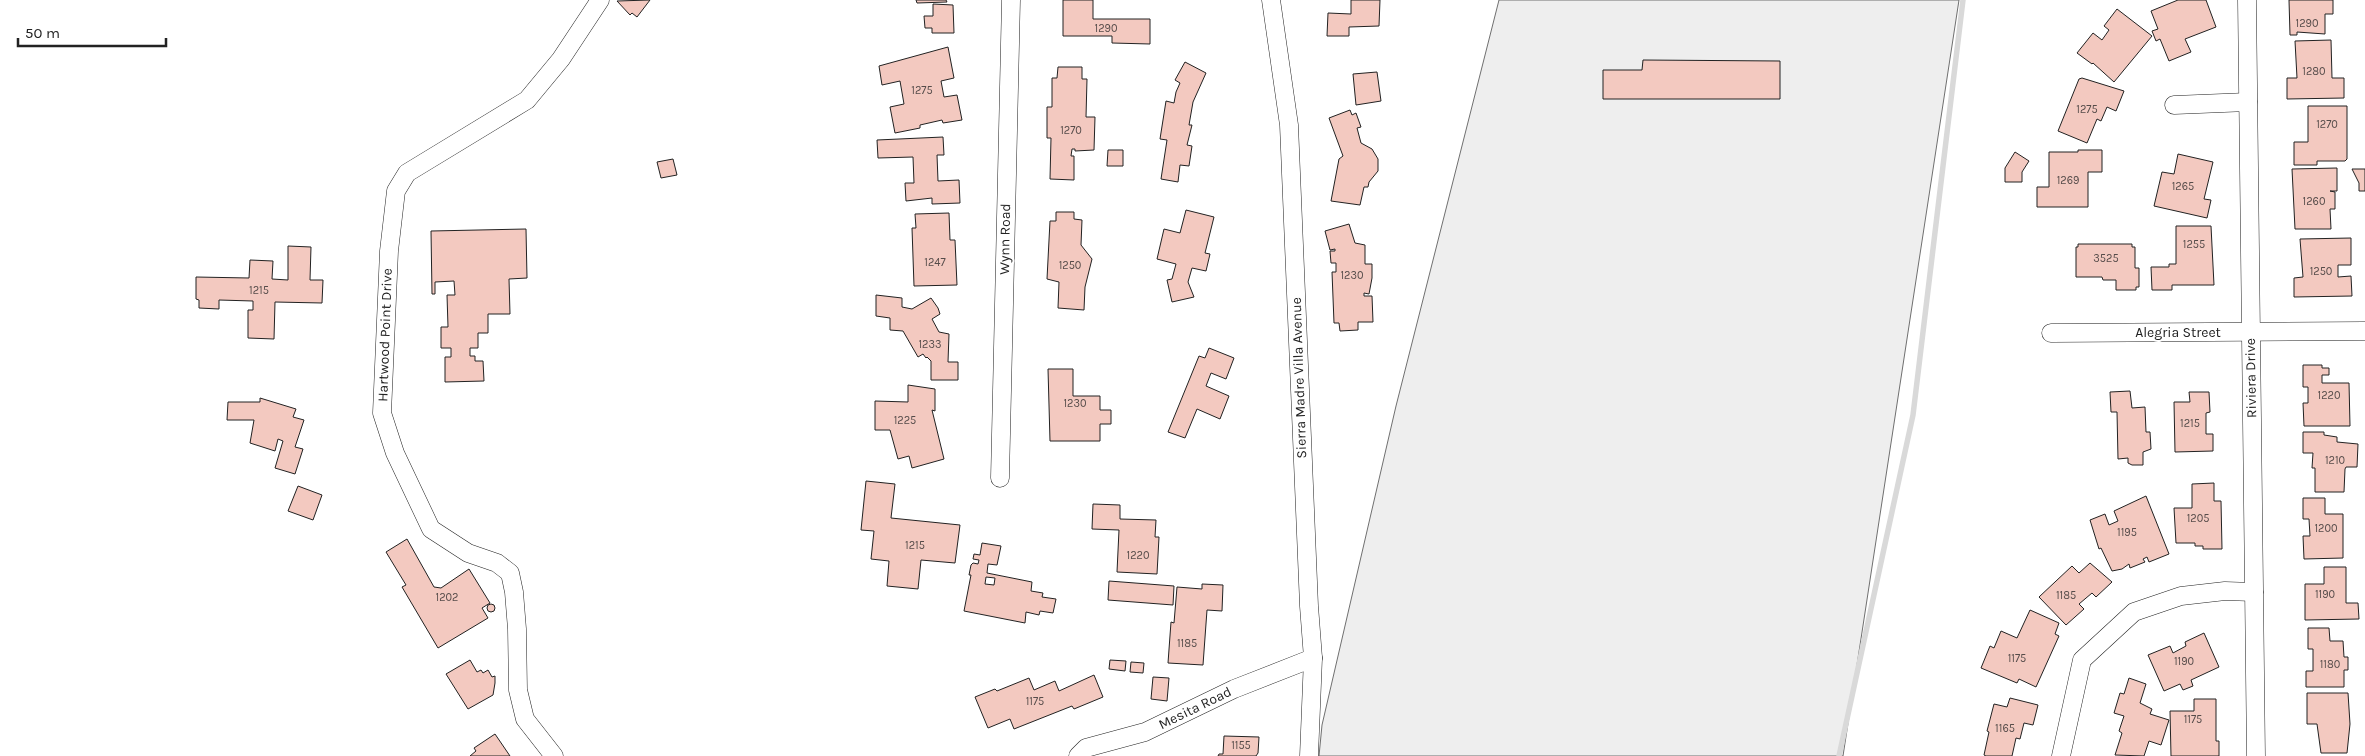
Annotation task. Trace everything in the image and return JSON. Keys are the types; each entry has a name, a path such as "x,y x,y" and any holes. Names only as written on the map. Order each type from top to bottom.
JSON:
{"street":[{"name":"Hartwood Point Drive","path":"554,756 525,719 518,690 517,629 514,592 510,573 497,562 468,553 431,530 395,453 382,413 389,251 396,191 407,173 527,100 561,58 600,0"},
{"name":"Wynn Road","path":"1000,478 1011,0"},
{"name":"Sierra Madre Villa Avenue","path":"1271,0 1289,125 1309,606 1314,658 1309,756"},
{"name":"Riviera Drive","path":"2247,0 2256,756"},
{"path":"2174,105 2248,102"},
{"name":"Alegria Street","path":"2051,333 2365,331"},
{"path":"2061,756 2082,660 2134,612 2181,596 2224,591 2254,592"},
{"name":"Mesita Road","path":"1078,756 1086,748 1145,732 1234,688 1314,658"}],"shaded area":[{"path":"1499,0 1959,0 1843,756 1319,756 1322,725 1396,406"}],"building":[{"path":"650,0 637,17 632,13 630,15 617,1"},
{"path":"916,0 946,0 947,2 917,3"},
{"path":"1063,0 1093,0 1093,19 1150,19 1150,44 1112,43 1112,36 1063,36"},
{"path":"1351,0 1380,0 1379,26 1349,27 1349,36 1327,36 1328,13 1351,14"},
{"path":"2178,0 2206,0 2216,27 2185,39 2191,52 2169,61 2160,39 2156,41 2152,31 2158,29 2151,11"},
{"path":"2289,0 2333,0 2333,14 2325,14 2325,34 2297,32 2297,35 2290,35"},
{"path":"933,4 953,5 954,33 932,33 932,28 925,28 924,16 933,16"},
{"path":"2117,9 2152,36 2114,82 2093,63 2077,53 2093,33 2102,40 2109,30 2104,26"},
{"path":"2331,40 2332,78 2344,78 2344,98 2287,99 2287,78 2297,78 2295,41"},
{"path":"948,47 954,78 941,81 944,97 957,95 962,120 943,123 942,120 920,125 920,128 895,133 890,107 904,104 900,81 882,85 879,66"},
{"path":"1643,60 1780,61 1780,99 1603,99 1603,70 1642,70"},
{"path":"1185,62 1206,73 1193,102 1189,125 1192,125 1187,145 1192,146 1189,166 1180,165 1178,182 1161,179 1167,140 1160,139 1166,101 1174,103 1180,83 1175,80"},
{"path":"1058,67 1082,67 1082,79 1087,79 1086,117 1095,117 1094,150 1075,151 1075,149 1072,149 1071,156 1074,156 1074,180 1050,179 1051,138 1047,138 1047,107 1052,107 1052,78 1057,78"},
{"path":"1377,72 1381,101 1356,105 1353,74"},
{"path":"2082,78 2124,91 2116,111 2107,107 2101,121 2097,119 2087,143 2058,131 2079,79"},
{"path":"2308,106 2347,106 2347,159 2345,161 2317,161 2317,165 2294,165 2294,142 2308,142"},
{"path":"1350,110 1352,115 1356,113 1361,127 1357,128 1361,143 1372,149 1378,159 1378,171 1369,182 1368,187 1364,187 1360,205 1331,201 1339,159 1343,156 1329,118"},
{"path":"943,137 944,155 937,155 938,181 959,180 960,203 932,204 932,198 906,201 905,183 914,183 913,157 878,158 877,140"},
{"path":"1108,150 1123,150 1123,166 1107,166"},
{"path":"2078,150 2102,150 2102,172 2088,172 2088,207 2037,207 2037,187 2049,187 2049,152 2078,152"},
{"path":"2015,152 2029,161 2022,172 2022,182 2005,182 2005,168"},
{"path":"2178,154 2213,162 2204,199 2211,200 2207,218 2154,206 2162,172 2174,174"},
{"path":"673,159 677,175 661,178 657,162"},
{"path":"2337,168 2337,191 2330,191 2335,192 2335,209 2330,209 2331,229 2295,229 2292,169"},
{"path":"2352,169 2365,169 2365,191 2359,191 2359,183"},
{"path":"1186,210 1214,217 1205,253 1210,254 1206,271 1192,268 1188,282 1194,297 1172,302 1167,280 1172,279 1176,264 1157,259 1164,229 1180,233"},
{"path":"1056,212 1074,212 1074,219 1082,220 1081,245 1092,259 1085,287 1084,310 1058,308 1059,282 1047,279 1050,221 1056,221"},
{"path":"949,213 950,240 955,240 957,285 914,286 912,228 916,228 915,214"},
{"path":"1349,224 1355,243 1365,245 1365,264 1372,264 1369,294 1364,293 1364,296 1372,296 1373,322 1358,322 1358,330 1340,331 1339,323 1334,323 1332,272 1336,272 1336,263 1331,263 1330,251 1335,251 1335,249 1330,250 1325,231"},
{"path":"2176,226 2211,226 2214,285 2172,285 2172,290 2152,290 2151,267 2169,267 2169,264 2176,264"},
{"path":"526,229 527,278 509,279 510,314 488,314 488,333 478,333 478,348 470,348 470,356 475,356 475,361 483,361 484,381 445,382 445,357 451,357 451,348 441,348 441,327 448,327 447,295 455,295 454,281 435,282 435,294 432,294 431,231"},
{"path":"2351,238 2351,265 2338,265 2338,277 2351,276 2352,296 2294,297 2294,278 2303,277 2300,239"},
{"path":"2078,244 2132,244 2132,247 2135,247 2135,268 2139,268 2139,287 2136,287 2136,290 2116,290 2116,280 2103,280 2102,277 2076,277 2076,247 2078,247"},
{"path":"288,246 311,247 310,280 323,280 322,303 275,302 274,339 248,338 248,310 253,310 253,301 219,300 219,309 199,308 199,300 196,299 196,277 249,278 250,260 273,261 272,279 288,280"},
{"path":"876,295 902,298 902,307 912,309 931,298 940,314 932,319 939,332 949,334 948,362 958,362 958,380 931,380 931,361 923,354 918,357 903,331 890,330 890,318 876,316"},
{"path":"1209,348 1234,358 1226,379 1211,373 1206,386 1229,396 1220,419 1197,409 1185,438 1168,432 1199,356 1205,358"},
{"path":"2303,365 2322,365 2322,368 2329,368 2329,375 2322,375 2322,383 2349,383 2350,426 2304,426 2303,403 2308,403 2308,387 2303,387"},
{"path":"1048,369 1073,369 1073,396 1100,396 1100,410 1111,410 1111,424 1100,424 1100,441 1050,441"},
{"path":"908,385 935,389 935,411 932,410 944,459 912,468 909,456 898,459 890,430 875,430 875,401 908,402"},
{"path":"2130,391 2132,408 2145,407 2146,432 2150,432 2151,449 2143,452 2143,465 2132,465 2128,463 2128,458 2118,459 2117,412 2111,412 2110,392"},
{"path":"2189,392 2209,392 2210,412 2206,413 2206,434 2213,434 2213,451 2175,452 2174,402 2190,402"},
{"path":"260,398 296,409 293,417 304,420 295,447 303,449 295,474 275,468 283,441 278,439 275,451 250,443 254,420 227,420 228,402 260,402"},
{"path":"2303,432 2324,432 2324,435 2337,437 2337,442 2358,444 2357,467 2346,467 2345,469 2344,492 2315,492 2315,468 2312,468 2313,453 2303,453"},
{"path":"866,481 895,484 891,518 960,525 955,563 921,560 918,589 887,586 889,561 871,559 874,531 861,530"},
{"path":"2214,483 2214,501 2221,501 2222,549 2203,549 2203,546 2195,546 2195,543 2176,543 2174,508 2192,508 2192,484"},
{"path":"298,486 322,495 313,520 288,511"},
{"path":"2146,496 2169,554 2149,562 2147,557 2143,559 2145,562 2130,568 2129,564 2122,569 2112,571 2101,548 2099,549 2090,520 2105,514 2109,525 2118,521 2114,511"},
{"path":"2303,498 2325,498 2325,514 2343,514 2343,558 2304,559 2303,536 2310,536 2309,519 2303,519"},
{"path":"1093,504 1120,505 1120,519 1156,520 1155,537 1159,537 1157,574 1117,572 1119,530 1092,529"},
{"path":"407,539 434,587 441,588 469,569 490,603 482,608 488,618 438,648 402,587 406,585 386,552"},
{"path":"982,543 1001,546 997,565 988,564 987,573 1032,582 1031,591 1043,593 1042,597 1056,599 1053,613 1040,611 1039,615 1026,612 1025,623 964,611 971,575 969,575 971,565 973,563 978,564 979,560 973,559 974,554 980,555","holes":["986,577 995,578 994,585 985,584"]},
{"path":"2090,563 2112,582 2096,597 2092,593 2079,604 2084,609 2066,625 2039,597 2072,566 2079,573"},
{"path":"2324,567 2346,567 2346,603 2358,603 2359,619 2305,620 2305,584 2324,584"},
{"path":"1109,581 1174,586 1173,605 1108,600"},
{"path":"1202,584 1223,585 1222,611 1207,610 1203,665 1168,663 1171,622 1174,623 1177,587 1202,589"},
{"path":"491,604 495,608 491,612 487,608"},
{"path":"2030,610 2059,623 2055,634 2059,636 2036,687 2019,679 2017,683 1981,668 1990,646 1994,648 2001,631 2017,638"},
{"path":"2308,628 2329,628 2330,641 2343,641 2344,657 2348,657 2348,670 2344,670 2344,687 2306,687 2306,671 2313,671 2313,649 2308,649"},
{"path":"2204,633 2219,667 2191,680 2193,686 2183,690 2180,684 2164,691 2148,655 2170,646 2173,653 2186,646 2185,642"},
{"path":"470,660 477,672 481,670 483,673 488,670 492,677 495,676 495,683 493,695 468,709 446,674"},
{"path":"1110,660 1126,661 1125,671 1109,669"},
{"path":"1131,662 1144,663 1143,673 1130,672"},
{"path":"1094,675 1103,697 1074,709 1072,706 1014,729 1010,719 988,728 975,697 995,689 997,691 1029,678 1034,690 1055,681 1059,691"},
{"path":"1153,677 1169,678 1167,701 1151,699"},
{"path":"2129,678 2146,684 2140,703 2152,709 2150,714 2169,720 2161,745 2149,741 2144,756 2115,755 2122,733 2119,731 2124,716 2114,713 2120,693 2124,694"},
{"path":"2307,693 2348,693 2350,724 2347,753 2321,753 2317,724 2307,724"},
{"path":"2010,698 2038,705 2033,725 2024,723 2020,739 2016,738 2012,756 1986,756 1984,755 1989,732 1987,731 1994,704 2007,707"},
{"path":"2194,699 2216,699 2216,741 2219,741 2219,756 2171,756 2170,711 2194,711"},
{"path":"495,734 510,756 470,756 476,751 474,748"},
{"path":"1224,736 1259,737 1258,753 1256,756 1218,756 1223,754"}],"waterway":[{"path":"1839,756 1913,415 1963,0"}]}
